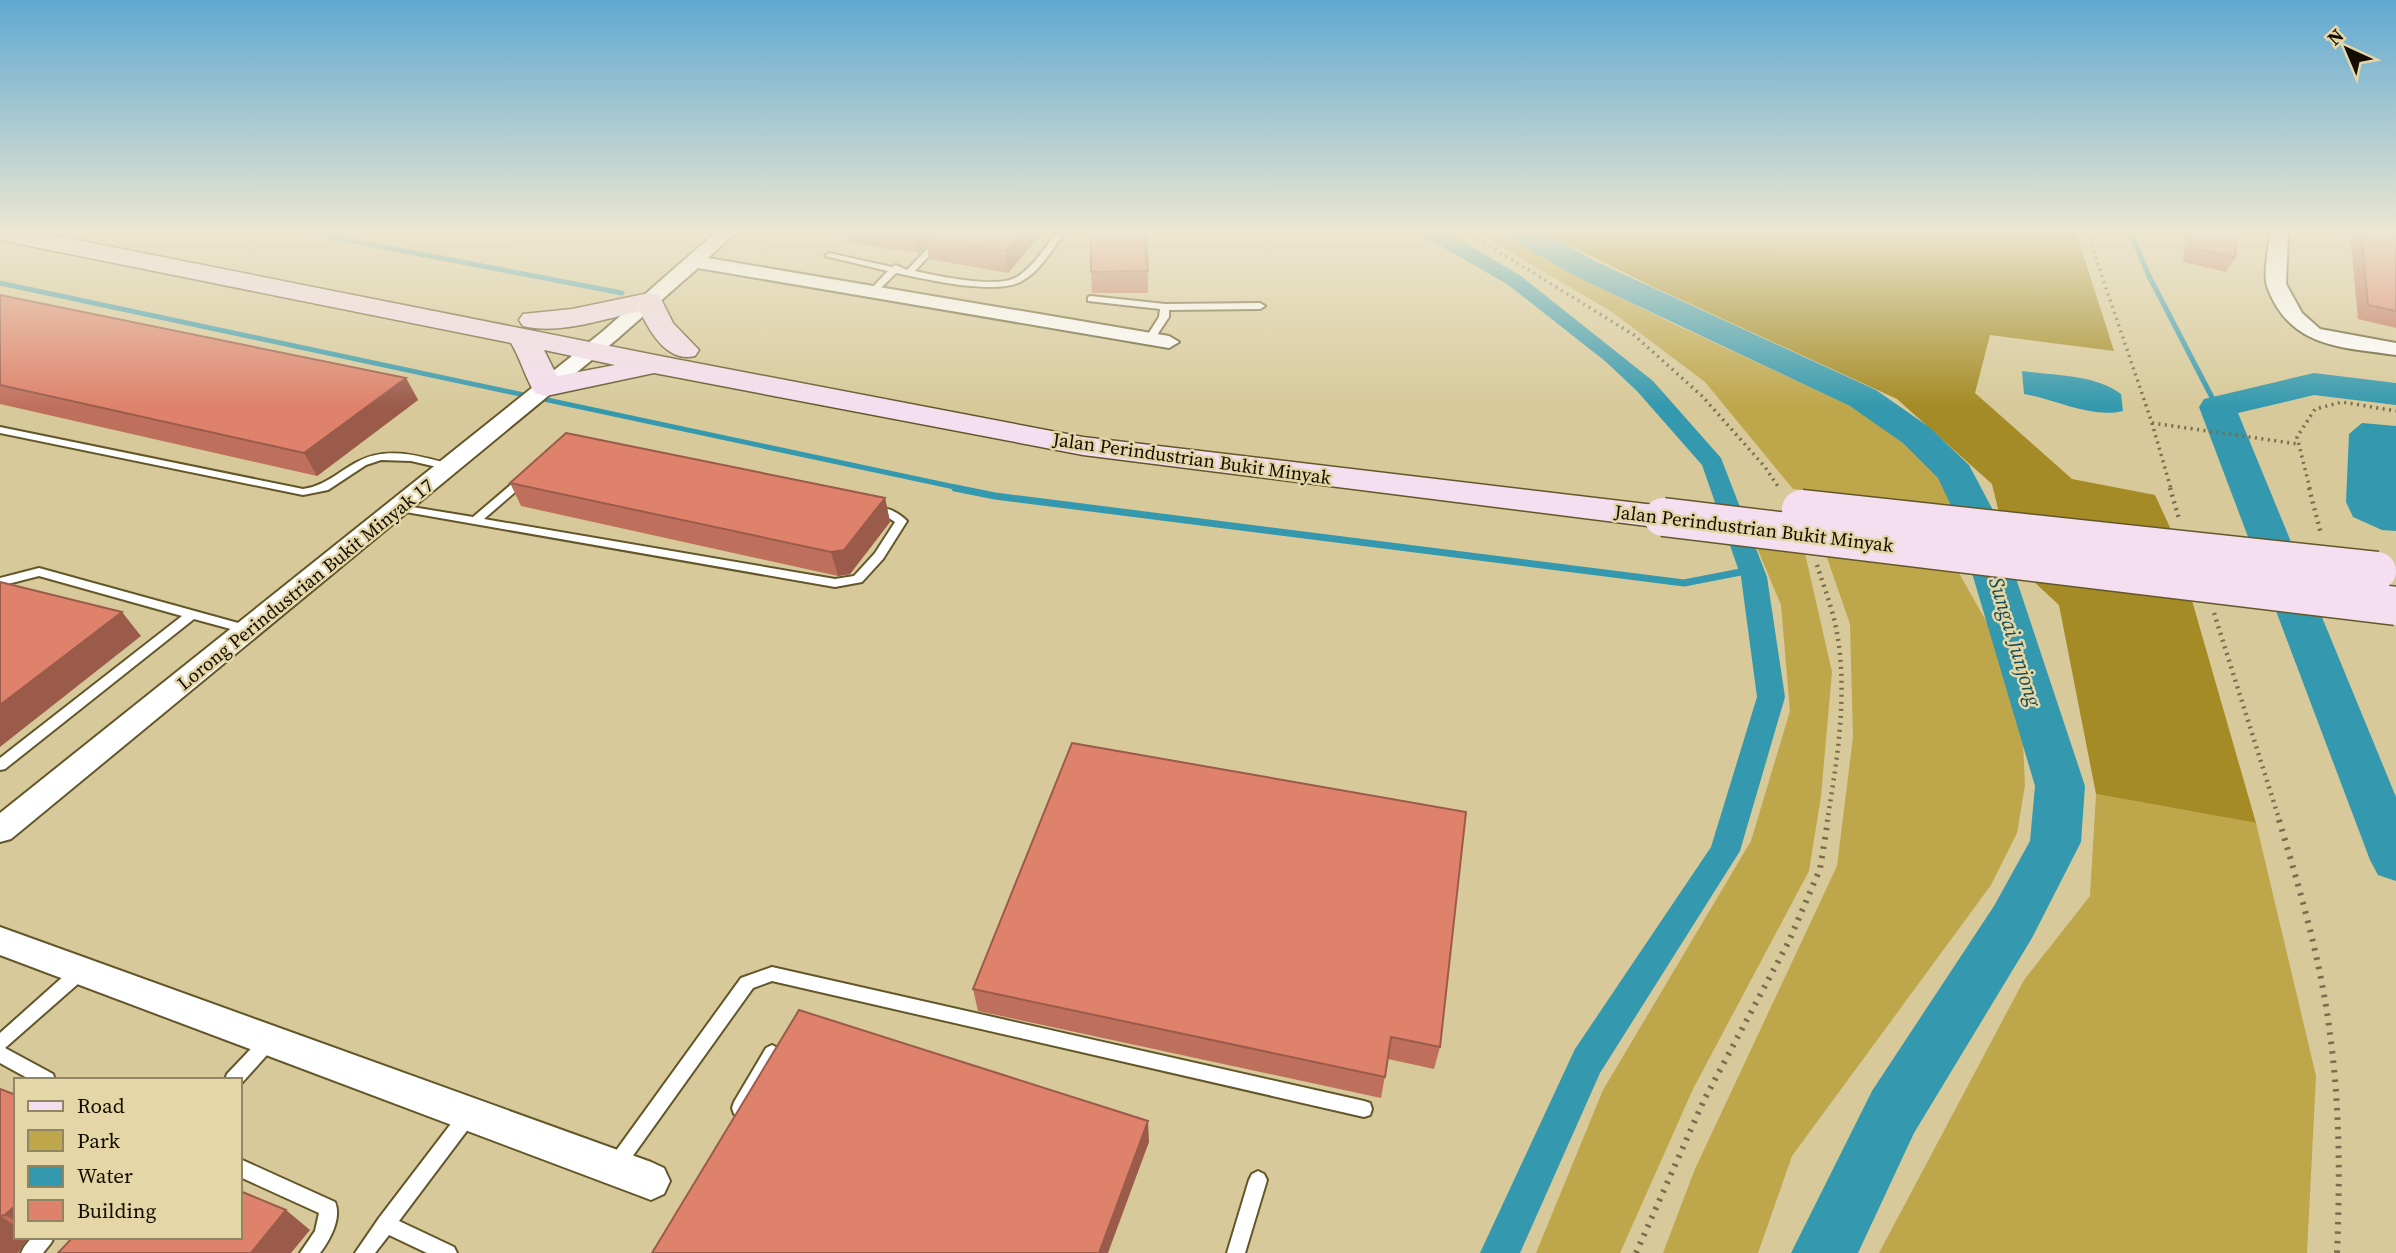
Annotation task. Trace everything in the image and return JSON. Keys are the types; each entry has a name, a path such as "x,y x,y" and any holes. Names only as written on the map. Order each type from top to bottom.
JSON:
{"main road":[{"name":"Jalan Perindustrian Bukit Minyak","path":"321,290 527,328"},
{"name":"Jalan Perindustrian Bukit Minyak","path":"355,290 1083,446 1662,505 2387,572"},
{"path":"649,301 675,358 538,394 537,362 527,328 649,301"},
{"name":"Jalan Perindustrian Bukit Minyak","path":"1662,505 2396,606"}],"street":[{"name":"Lorong Perindustrian Bukit Minyak 17","path":"0,830 400,508 601,343 660,290"},
{"path":"870,290 1159,340"},
{"path":"2279,290 2294,316 2313,333 2340,341 2396,349"},
{"path":"0,941 651,1181"}],"lane":[{"path":"1091,299 1165,307 1260,306"},
{"path":"1159,340 1165,307"},
{"path":"0,430 303,492 322,491 370,460 382,457 406,458 450,467"},
{"path":"475,521 533,470"},
{"path":"400,508 835,583 858,579 879,556 901,521 890,513 863,507"},
{"path":"0,582 39,572 190,616 249,630"},
{"path":"0,765 190,616"},
{"path":"0,1043 81,971"},
{"path":"614,1168 747,983 772,974 1364,1110"},
{"path":"235,1078 269,1041"},
{"path":"0,1054 43,1078"},
{"path":"731,1124 772,1054"},
{"path":"364,1253 469,1114"},
{"path":"242,1169 329,1208 323,1235 309,1253"},
{"path":"1236,1253 1258,1180"},
{"path":"386,1224 448,1253"},
{"path":"30,1253 43,1239"}],"path":[{"path":"1561,290 1634,335 1702,397 1765,467 1784,497"},
{"path":"2107,290 2152,423 2181,528"},
{"path":"2322,536 2297,437 2316,407 2328,403 2356,404 2396,411"},
{"path":"2152,423 2298,444"},
{"path":"1636,1253 1704,1100 1789,941 1820,870 1839,747 1839,674 1836,634 1815,562"},
{"path":"2210,600 2311,929 2330,1032 2340,1152 2337,1253"}],"green space":[{"path":"1575,290 1606,290 1846,404 1898,434 1936,467 1953,509 1793,489 1705,382 1612,312"},
{"path":"1755,543 1804,549 1832,672 1821,796 1809,871 1693,1089 1620,1253 1536,1253 1603,1090 1751,841 1790,711 1781,605"},
{"path":"1825,552 1956,568 2006,656 2022,721 2025,785 2017,833 1991,885 1792,1156 1758,1253 1663,1253 1695,1169 1837,866 1853,737 1850,624"},
{"path":"2096,794 2256,823 2316,1076 2307,1253 1879,1253 2024,980 2090,896"}],"shaded area":[{"path":"1661,290 2095,290 2114,351 1990,335 1975,393 2072,479 2155,495 2173,534 1999,513 1992,484 1897,399"},
{"path":"2031,579 2191,597 2256,823 2096,794 2059,605"}],"water":[{"path":"2022,371 2087,379 2110,387 2121,394 2123,411 2111,413 2086,410 2024,394"},
{"path":"2362,423 2396,426 2396,531 2382,530 2353,517 2346,502 2349,434"}],"building":[{"path":"2367,290 2396,290 2396,311 2368,305"},
{"path":"0,295 406,378 304,453 0,385"},
{"path":"566,433 885,498 844,550 831,552 510,483"},
{"path":"0,582 122,612 0,705"},
{"path":"1072,743 1466,812 1440,1047 1391,1037 1385,1077 973,989"},
{"path":"799,1010 1148,1121 1099,1253 652,1253"},
{"path":"0,1089 14,1094 14,1207 0,1216"},
{"path":"242,1192 286,1210 251,1253 58,1253 71,1239 242,1239"}],"waterway":[{"path":"35,290 964,489"},
{"path":"609,290 622,293"},
{"path":"1500,1253 1587,1061 1725,851 1771,697 1754,577 1713,463 1645,386 1527,290"},
{"name":"Sungai Junjong","path":"1632,290 1863,398 1916,435 1955,473 1974,512 2060,786 2055,842 2013,922 1893,1112 1824,1253"},
{"path":"2157,290 2217,407"},
{"path":"2396,394 2314,384 2217,407 2396,860"},
{"path":"955,488 995,496 1684,583 1751,570"}]}
